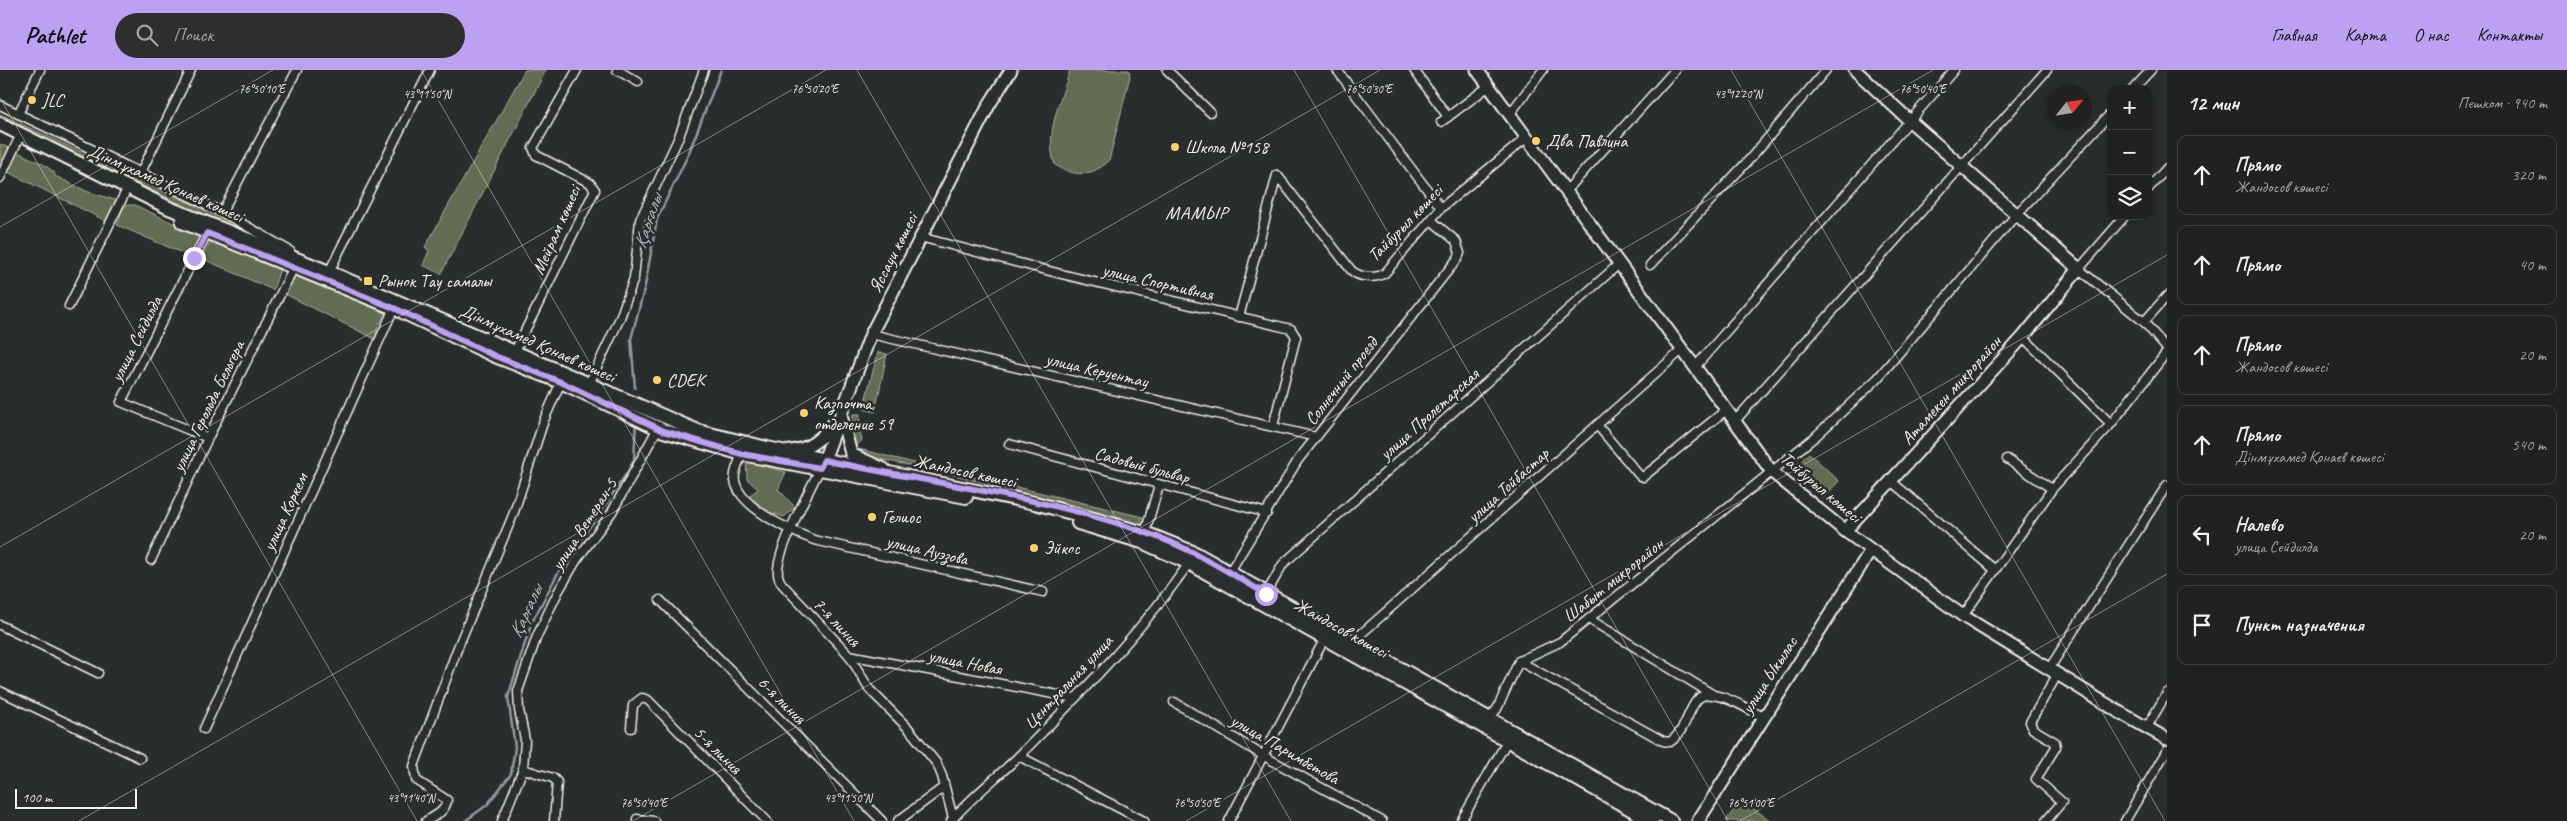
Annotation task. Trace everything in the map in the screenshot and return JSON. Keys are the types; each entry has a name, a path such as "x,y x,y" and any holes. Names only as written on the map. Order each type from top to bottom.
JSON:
{"main road":[{"name":"Дінмұхамед Қонаев көшесі","path":"0,124 19,138 124,195 207,233 394,308 495,356 631,409"},
{"name":"Дінмұхамед Қонаев көшесі","path":"0,133 19,138 170,208 314,265 331,267 589,384 631,409 661,423 742,454 822,464"},
{"name":"Дінмұхамед Қонаев көшесі","path":"661,423 767,448 822,464"},
{"name":"Жандосов көшесі","path":"822,464 842,464 1036,503 1145,533 1510,737 1652,821"},
{"name":"Жандосов көшесі","path":"822,464 1027,509 1142,542 1192,558 1229,573 1266,594 1327,634 1352,642 1489,719 1510,737 1671,821"}],"street":[{"path":"18,114 40,70"},
{"path":"141,172 191,70"},
{"path":"222,212 297,70"},
{"path":"331,267 430,70"},
{"name":"Мейрам көшесі","path":"515,351 595,190 590,184 536,155 533,148 577,70"},
{"path":"617,70 638,82"},
{"path":"589,384 620,318 634,278 640,220 678,139 704,70"},
{"name":"Яссауи көшесі","path":"822,464 871,334 989,105 1011,70"},
{"path":"1168,70 1210,112"},
{"path":"1337,70 1441,208"},
{"path":"1414,70 1445,120 1489,86"},
{"name":"Тайбурыл көшесі","path":"1477,70 1526,138 1567,190 1772,472 1845,531 1963,616 2118,712 2167,739"},
{"path":"1509,115 1543,70"},
{"path":"1567,190 1675,70"},
{"path":"1650,265 1748,160 1826,70"},
{"path":"1855,70 2016,215 2144,322 2167,351 2111,424 2052,489 1963,616"},
{"path":"1696,366 1954,70"},
{"path":"1735,421 2047,70"},
{"path":"2137,85 2151,70"},
{"path":"0,105 222,212 314,265"},
{"name":"Шабыт микрорайон","path":"1518,661 1528,654 1554,646 1816,436 1877,379 2016,215 2107,117"},
{"path":"0,178 19,138"},
{"name":"Тайбурыл көшесі","path":"1239,317 1277,175 1356,274 1382,276 1441,208 1526,138"},
{"path":"2152,185 2167,168"},
{"path":"70,306 124,195"},
{"name":"Солнечный проезд","path":"1229,573 1298,460 1458,258 1460,253 1456,241 1431,220"},
{"name":"Атамекен микрорайон","path":"1845,531 2023,338 2122,220"},
{"name":"улица Сейдилда","path":"207,233 121,402 208,438"},
{"name":"улица Спортивная","path":"920,237 1295,332 1296,337 1274,426"},
{"name":"улица Пролетарская","path":"1266,594 1283,564 1620,263"},
{"name":"улица Герольда Бельгера","path":"151,560 208,438 294,267"},
{"path":"2144,322 2167,296"},
{"name":"улица Коркем","path":"204,728 394,308"},
{"name":"улица Керуентау","path":"871,334 1316,437"},
{"path":"2023,338 2111,424"},
{"name":"улица Тойбастар","path":"1352,642 1683,349"},
{"path":"426,821 447,806 447,800 416,780 414,766 458,647 512,515 544,420 561,382"},
{"path":"1598,425 1639,475 1643,477 1726,410"},
{"path":"767,448 801,450 825,434 841,414"},
{"path":"841,414 851,454 894,474"},
{"name":"улица Ветеран-5","path":"502,821 523,769 525,740 517,700 518,691 537,636 571,569 612,512 661,423"},
{"name":"Садовый бульвар","path":"1009,444 1267,513"},
{"name":"улица Ауэзова","path":"742,454 735,480 739,490 758,510 790,531 814,540 1043,592"},
{"path":"2007,459 2052,489"},
{"name":"7-я линия","path":"822,464 790,531 778,566 778,573 782,584 849,655 869,689 909,729 937,764 952,820"},
{"path":"1891,481 1995,570"},
{"path":"1145,533 1159,485"},
{"path":"2046,821 2062,802 2036,779 2056,747 2056,742 2033,729 2030,722 2053,672 2167,485"},
{"name":"улица Ыкылас","path":"1698,821 1871,550"},
{"name":"Центральная улица","path":"952,820 1019,756 1074,698 1150,613 1192,558"},
{"name":"6-я линия","path":"660,600 882,821"},
{"path":"1589,619 1712,694 1763,717"},
{"path":"0,625 98,673"},
{"path":"1229,821 1327,634"},
{"name":"улица Новая","path":"849,655 1074,698"},
{"path":"1489,719 1497,709 1518,661 1662,741 1670,742 1676,738 1699,697 1712,694"},
{"path":"0,691 140,758"},
{"path":"2147,727 2167,693"},
{"name":"5-я линия","path":"631,728 634,705 642,698 648,700 767,821"},
{"name":"улица Паримбетова","path":"1174,702 1264,756 1382,821"},
{"path":"1461,821 1510,737"},
{"path":"2125,821 2167,750"},
{"path":"1019,756 1144,821"},
{"path":"523,769 553,778 557,782 554,821"},
{"path":"898,821 944,786"},
{"path":"637,821 637,819 654,821"}],"green space":[{"path":"525,70 546,70 441,274 423,265 429,251 425,247"},
{"path":"1070,70 1129,70 1130,76 1109,161 1096,170 1083,173 1070,172 1055,165 1052,153 1051,141 1055,117"},
{"path":"0,114 228,221 226,225 43,140"},
{"path":"0,144 43,164 54,172 55,176 86,191 121,202 110,223 4,170 0,172"},
{"path":"127,205 135,205 204,238 194,258 117,225 123,208"},
{"path":"210,242 281,266 273,290 201,258"},
{"path":"292,269 385,313 378,326 375,339 281,292"},
{"path":"878,352 887,354 875,412 863,409"},
{"path":"853,414 860,414 859,428 862,440 856,447 852,439"},
{"path":"859,449 914,463 913,466 868,457"},
{"path":"1809,453 1839,481 1823,498 1793,469"},
{"path":"746,461 786,472 778,489 795,507 784,517 765,511 750,495 758,489 747,479"},
{"path":"932,467 1143,517 1139,524 932,469"},
{"path":"1741,800 1771,821 1726,821"}],"waterway":[{"name":"Қарғалы","path":"635,388 631,339 645,286 657,219 688,155 721,70"},
{"name":"Қарғалы","path":"465,821 487,805 511,774 515,747 508,697 531,624 559,571 634,460 636,421"}],"place":[{"name":"JLC","path":"32,100"},
{"name":"Два Павлина","path":"1536,141"},
{"name":"Школа №158","path":"1175,147"},
{"name":"Рынок Тау самалы","path":"368,281"},
{"name":"CDEK","path":"657,380"},
{"name":"Казпочта, отделение 59","path":"804,413"},
{"name":"Гелиос","path":"872,517"},
{"name":"Эйкос","path":"1034,548"}],"district":[{"name":"МАМЫР","path":"1197,212"}],"route":[{"path":"194,258 207,233 394,308 495,356 561,382 664,431 742,454 820,468 824,460 1036,503 1091,517 1145,533 1195,553 1266,594"}]}
